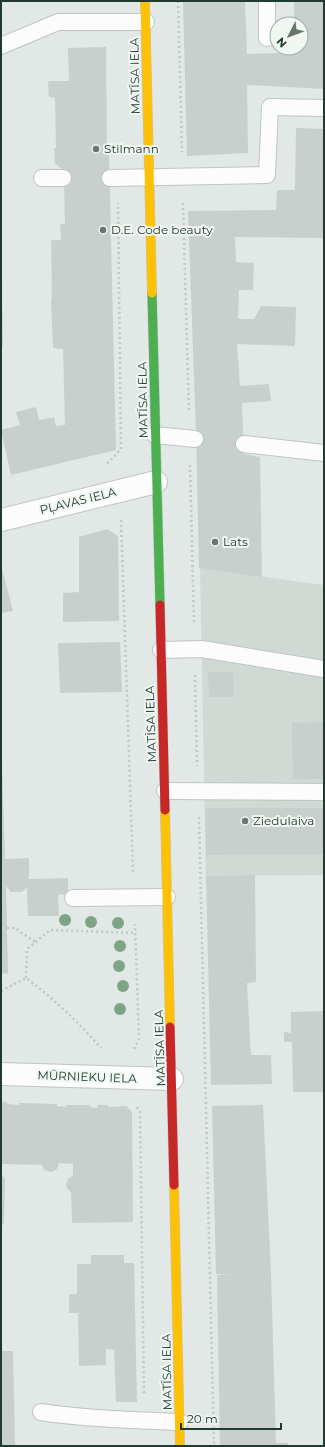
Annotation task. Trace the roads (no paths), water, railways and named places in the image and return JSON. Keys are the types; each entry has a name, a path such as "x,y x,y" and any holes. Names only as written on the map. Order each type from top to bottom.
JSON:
{"street":[{"name":"MATĪSA IELA","path":"145,1 180,1446"},
{"name":"PĻAVAS IELA","path":"1,520 156,482"},
{"name":"MŪRNIEKU IELA","path":"1,1074 172,1080"}],"lane":[{"path":"267,1 267,38"},
{"path":"1,46 58,22 146,22"},
{"path":"114,177 267,175 270,107 324,108"},
{"path":"42,178 63,178"},
{"path":"155,435 192,439"},
{"path":"244,444 324,453"},
{"path":"161,650 202,648 324,670"},
{"path":"165,791 324,792"},
{"path":"74,898 167,896"},
{"path":"41,1412 70,1416 180,1422"}],"place":[{"name":"Stilmann","path":"96,149"},
{"name":"D.E. Code beauty","path":"103,230"},
{"name":"Lats","path":"215,542"},
{"name":"Ziedulaiva","path":"245,821"}]}
